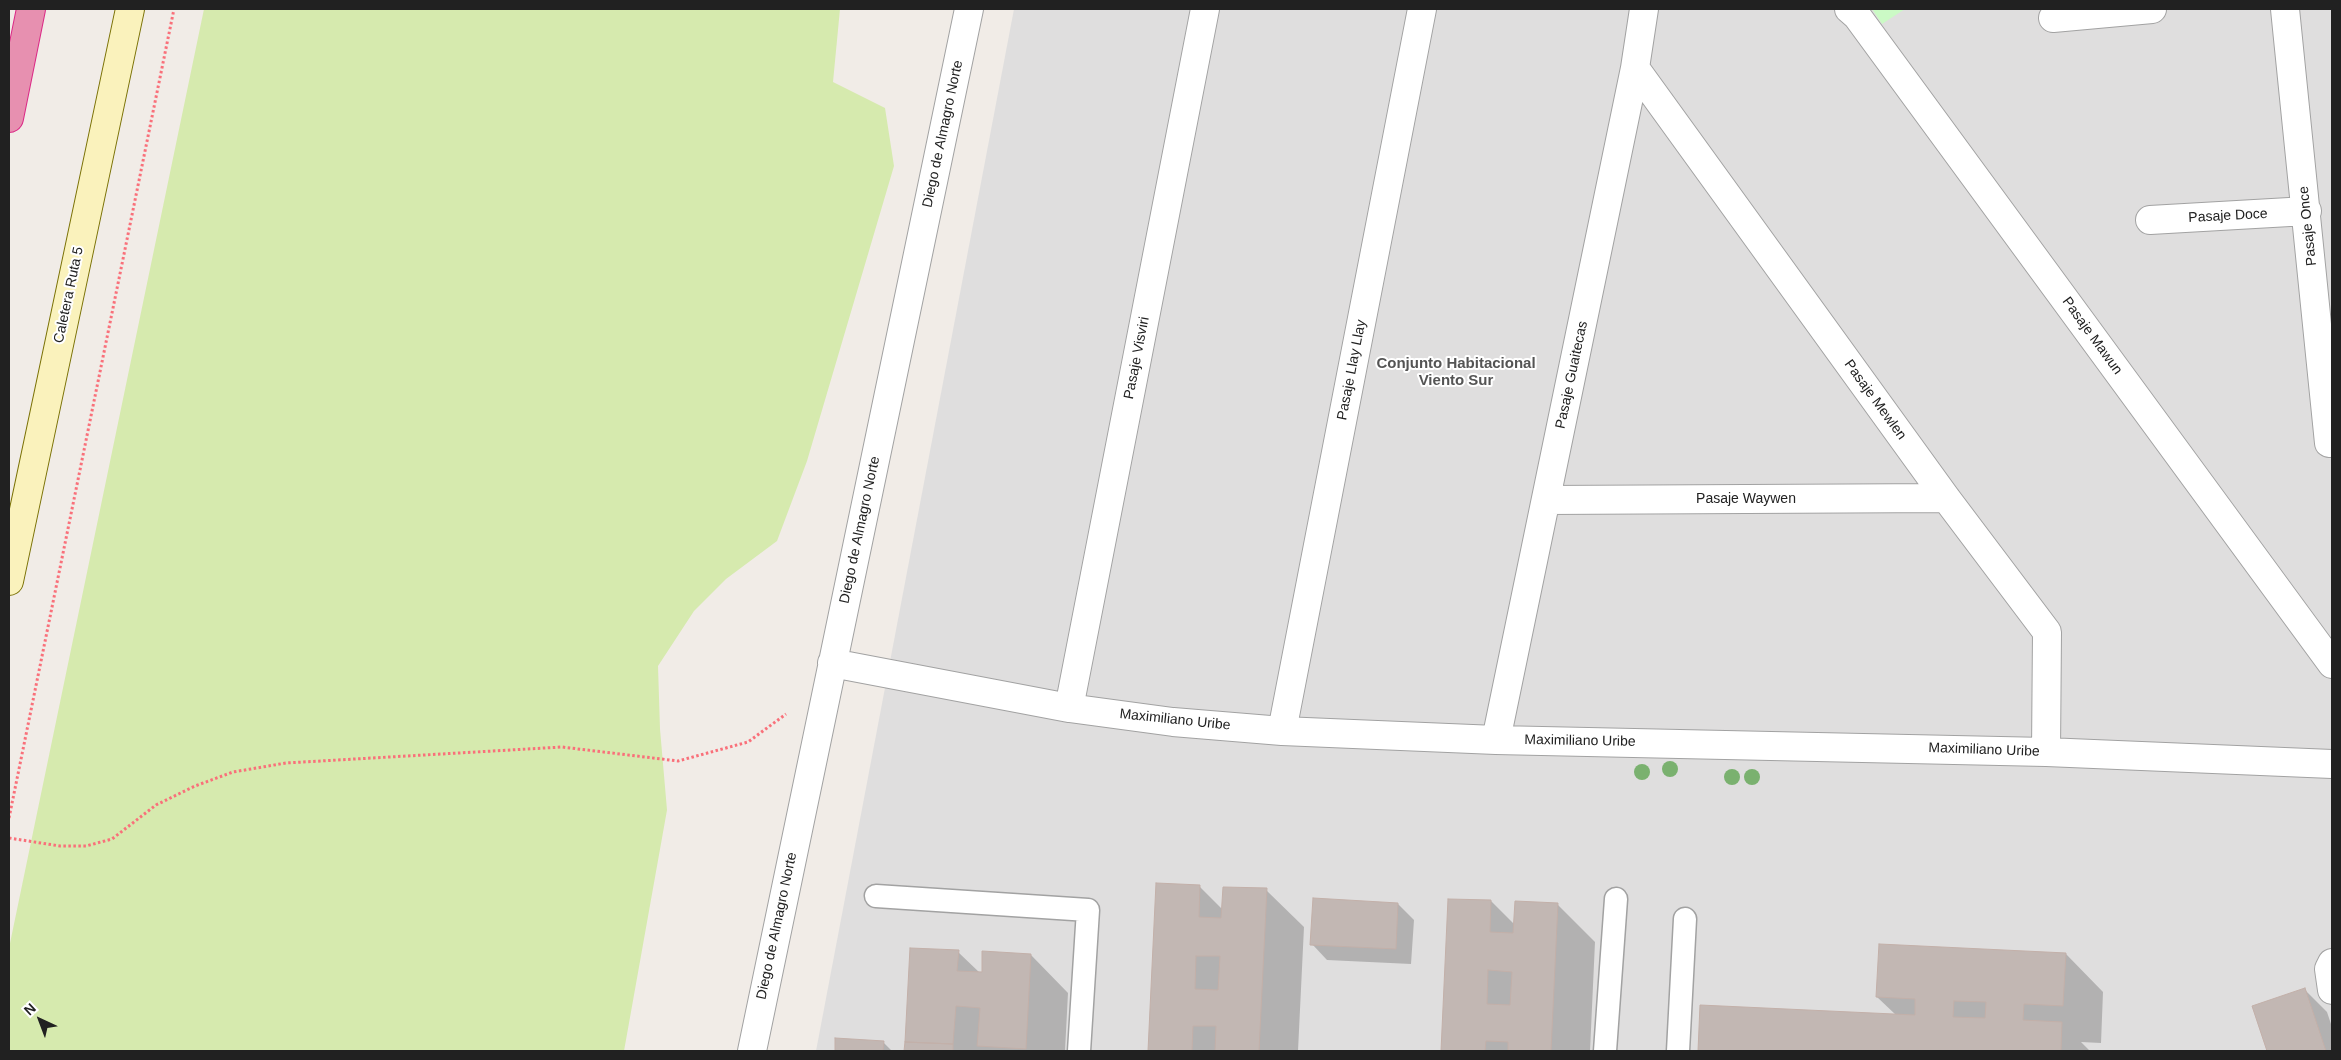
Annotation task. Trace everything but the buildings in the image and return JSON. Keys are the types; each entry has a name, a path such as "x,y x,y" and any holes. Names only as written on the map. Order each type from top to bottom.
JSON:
{"highway":[{"path":"9,118 31,9"}],"street":[{"name":"Caletera Ruta 5","path":"9,581 130,9"},
{"name":"Diego de Almagro Norte","path":"752,1051 969,9"},
{"name":"Pasaje Visviri","path":"1070,708 1205,9"},
{"name":"Pasaje Llay Llay","path":"1282,731 1422,9"},
{"name":"Pasaje Guaitecas","path":"1496,740 1635,68 1644,9"},
{"name":"Pasaje Mawun","path":"1849,9 1857,16 2332,664"},
{"path":"2053,18 2152,9"},
{"name":"Pasaje Once","path":"2285,9 2329,443"},
{"name":"Pasaje Mewlen","path":"1635,68 1946,498 2047,632 2046,752"},
{"name":"Pasaje Doce","path":"2150,220 2306,211"},
{"name":"Pasaje Waywen","path":"1546,500 1946,498"},
{"name":"Maximiliano Uribe","path":"830,675 1173,722 1282,731 1496,740 2046,752 2332,764"}],"lane":[{"path":"876,896 1088,910 1079,1051"},
{"path":"1606,1051 1616,899"},
{"path":"1678,1051 1685,919"}],"path":[{"path":"9,818 174,9"},
{"path":"9,838 60,846 86,846 112,838 156,805 195,786 233,772 286,763 562,747 678,761 686,760 748,742 788,712 824,695 830,675"}],"shaded area":[{"path":"1014,9 2332,9 2332,1051 816,1051"}],"green space":[{"path":"204,9 840,9 833,82 885,108 894,166 807,461 777,541 726,579 694,611 658,666 660,729 667,810 624,1051 9,1051 9,948"},
{"path":"1872,9 1905,9 1882,24"}],"district":[{"name":"Conjunto Habitacional Viento Sur","path":"1456,372"}]}
